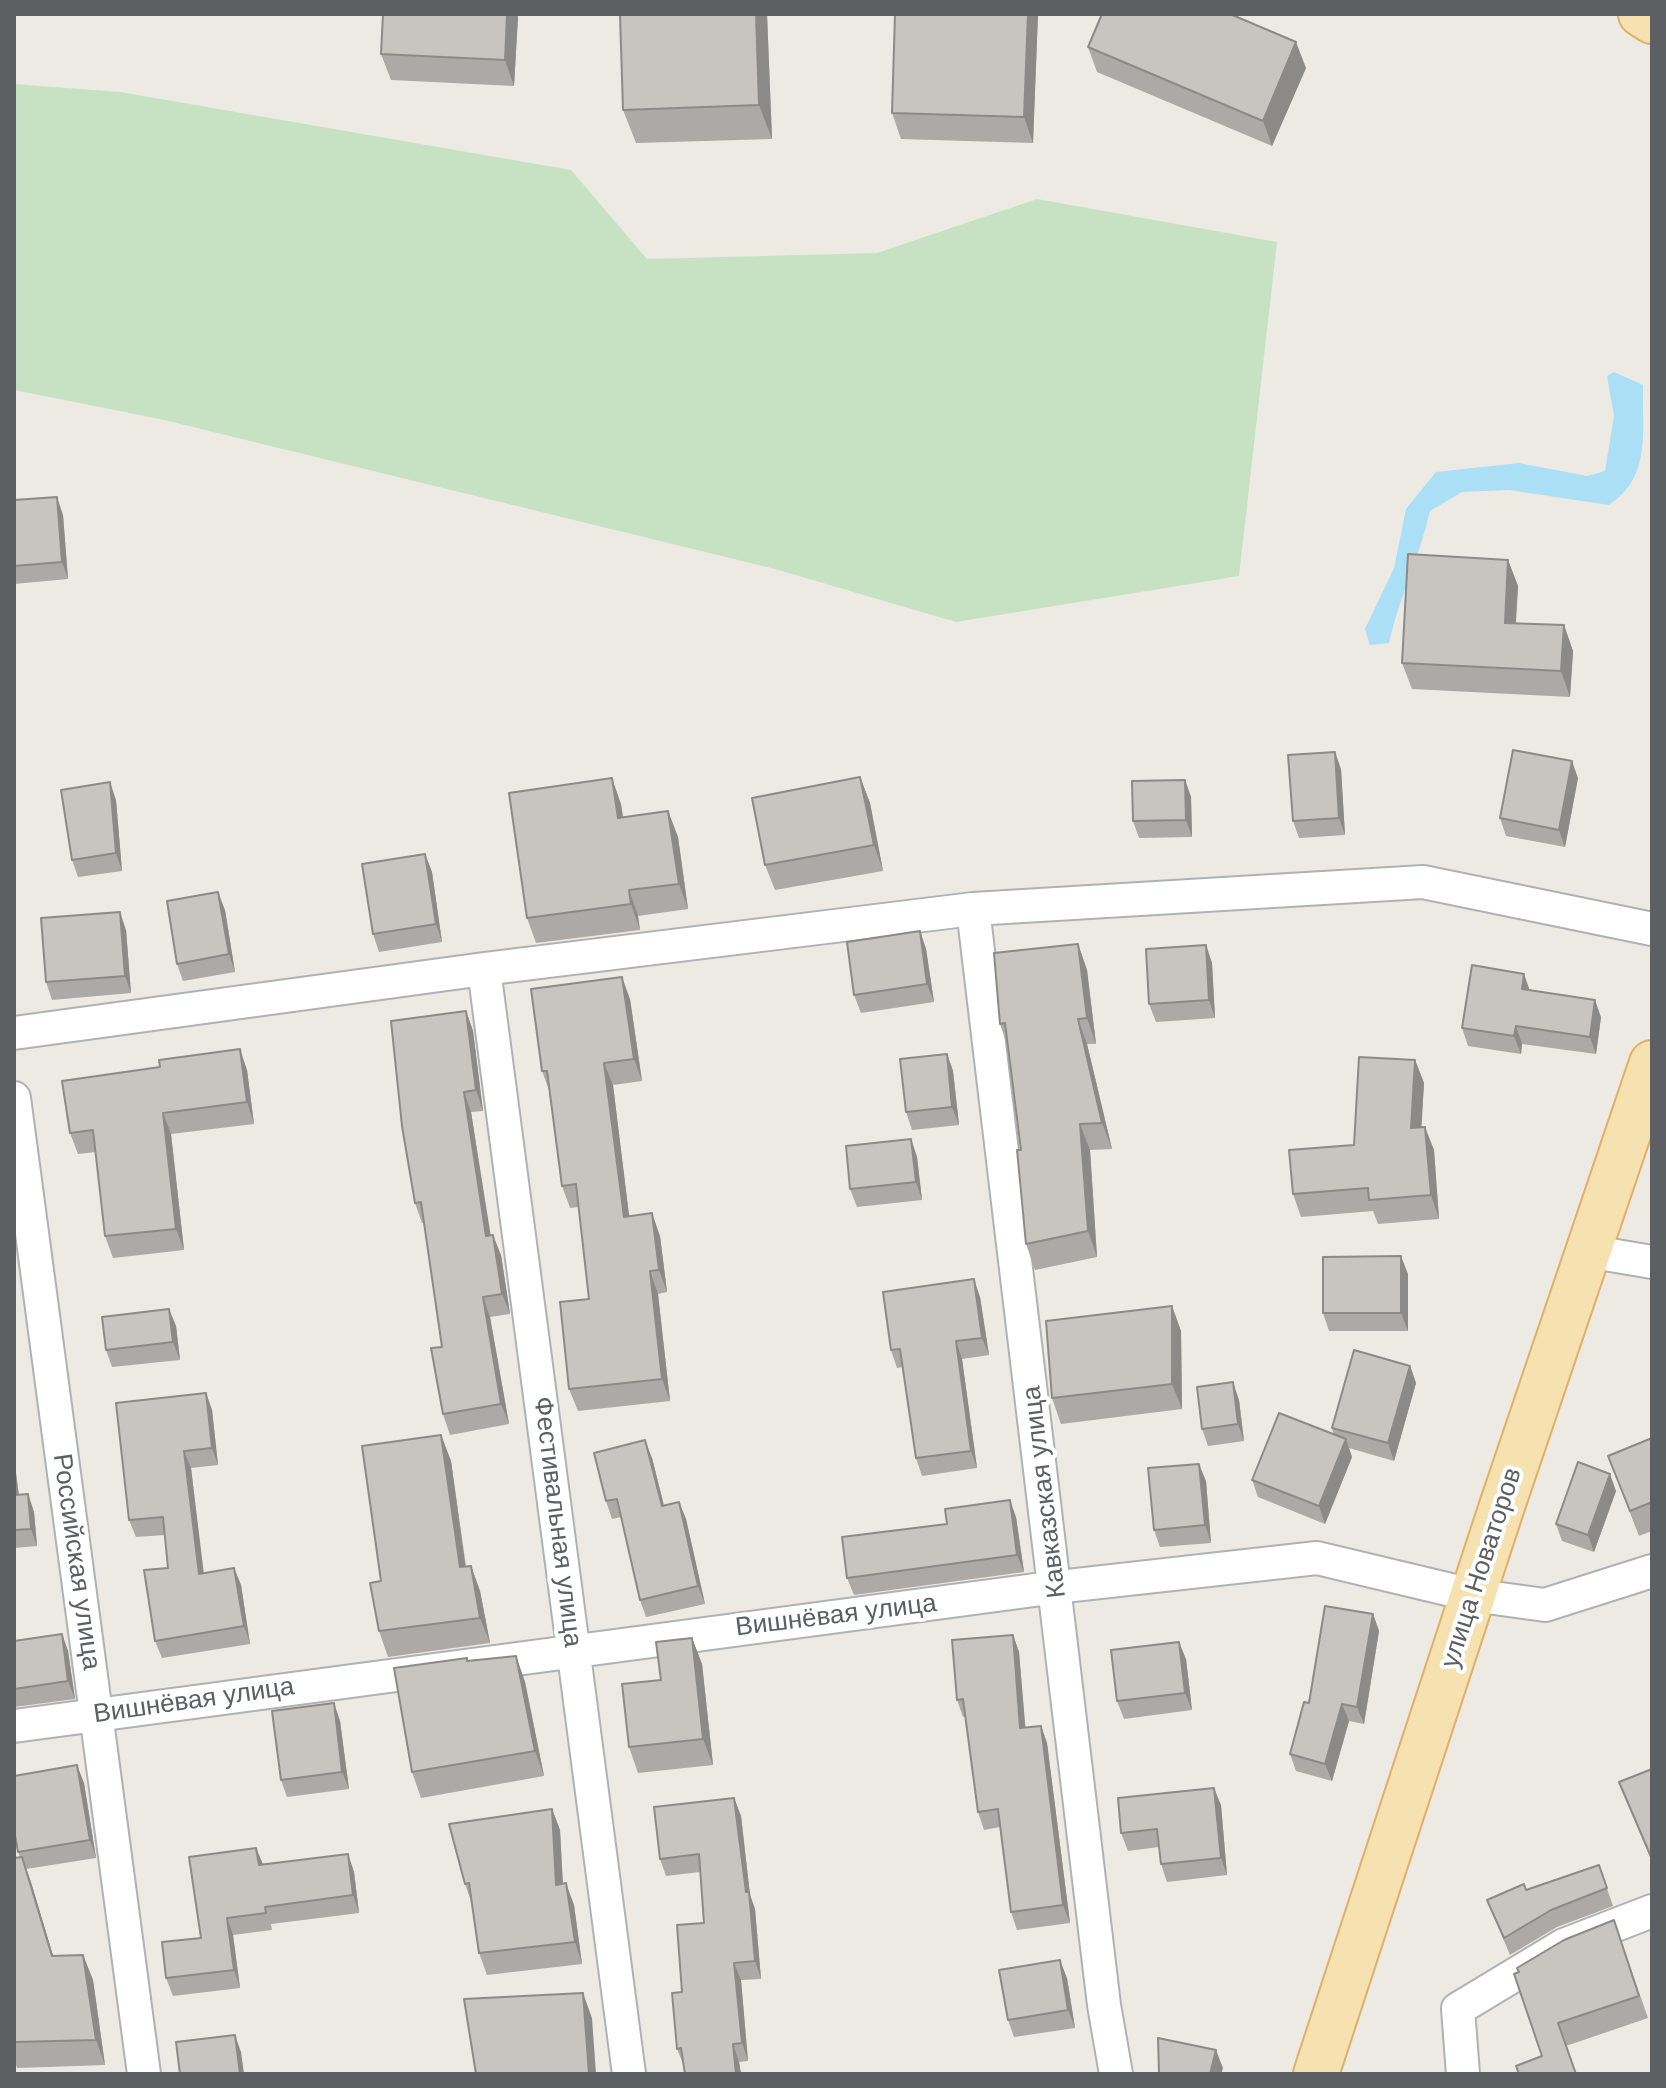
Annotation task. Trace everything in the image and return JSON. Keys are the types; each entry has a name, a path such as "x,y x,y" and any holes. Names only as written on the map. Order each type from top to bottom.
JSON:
{"main road":[{"path":"1641,14 1652,21"},
{"name":"улица Новаторов","path":"1316,2074 1472,1595 1652,1063"}],"street":[{"path":"14,1033 484,969 973,909 1423,882 1652,929"},
{"name":"Кавказская улица","path":"973,909 1057,1587 1104,2005 1116,2074"},
{"name":"Фестивальная улица","path":"484,969 629,2074"},
{"name":"Российская улица","path":"14,1098 144,2074"},
{"path":"1587,1251 1652,1262"},
{"name":"Вишнёвая улица","path":"14,1726 573,1649 1057,1587 1317,1558 1472,1595 1545,1605 1652,1571"},
{"path":"1463,2074 1458,2009 1564,1945 1652,1911"}],"green space":[{"path":"14,84 120,92 571,170 647,259 877,253 1037,199 1277,242 1239,576 956,622 775,569 160,419 14,390"}],"water":[{"path":"1614,372 1643,385 1642,452 1632,481 1623,494 1609,505 1509,490 1462,492 1430,511 1389,643 1370,645 1365,629 1394,568 1406,509 1436,472 1519,463 1587,476 1605,471 1614,416 1607,376"}],"building":[{"path":"383,14 507,14 505,60 381,54"},
{"path":"620,14 756,14 759,105 623,110"},
{"path":"895,14 1028,14 1024,117 892,113"},
{"path":"1102,14 1230,14 1296,42 1263,121 1088,47"},
{"path":"57,497 62,562 14,566 14,500"},
{"path":"1408,554 1508,560 1505,623 1564,625 1561,671 1402,663"},
{"path":"1513,750 1572,761 1559,830 1500,818"},
{"path":"1335,752 1339,818 1293,821 1288,755"},
{"path":"860,777 874,845 765,865 752,798"},
{"path":"612,778 618,818 668,811 679,884 629,890 631,904 527,918 509,793"},
{"path":"1185,780 1186,820 1133,821 1132,781"},
{"path":"110,782 116,853 72,860 61,790"},
{"path":"425,854 436,924 373,934 362,864"},
{"path":"218,892 229,954 177,964 167,901"},
{"path":"120,912 125,976 46,982 41,918"},
{"path":"920,931 927,984 854,995 847,942"},
{"path":"1078,944 1087,1018 1078,1019 1102,1123 1080,1124 1088,1231 1026,1244 1017,1150 1021,1150 1005,1023 1000,1024 994,953"},
{"path":"1206,945 1209,1000 1149,1004 1146,949"},
{"path":"1472,965 1524,974 1522,989 1595,1000 1590,1037 1516,1026 1514,1036 1462,1028"},
{"path":"622,977 634,1059 604,1063 624,1217 652,1213 659,1270 650,1271 662,1379 569,1389 560,1302 589,1299 576,1184 562,1186 547,1071 542,1071 531,989"},
{"path":"466,1011 476,1090 464,1092 486,1236 493,1235 502,1294 483,1297 501,1404 443,1414 431,1348 442,1347 421,1202 415,1203 402,1126 391,1021"},
{"path":"240,1049 247,1102 163,1113 176,1229 105,1236 93,1130 70,1133 62,1081 160,1067 159,1060"},
{"path":"947,1054 952,1107 906,1112 900,1059"},
{"path":"1359,1057 1415,1060 1411,1128 1425,1127 1431,1195 1369,1200 1368,1188 1293,1194 1289,1150 1354,1145"},
{"path":"911,1139 916,1182 850,1189 846,1146"},
{"path":"1401,1256 1401,1313 1323,1313 1323,1257"},
{"path":"974,1279 982,1338 956,1341 971,1451 916,1458 900,1349 891,1350 883,1292"},
{"path":"1172,1306 1172,1384 1052,1398 1046,1321"},
{"path":"169,1309 173,1342 106,1350 102,1317"},
{"path":"1354,1350 1410,1366 1388,1443 1332,1428"},
{"path":"1233,1382 1238,1424 1202,1429 1197,1387"},
{"path":"206,1393 212,1448 184,1451 199,1574 234,1568 244,1626 155,1641 144,1570 168,1568 163,1517 129,1520 116,1403"},
{"path":"1279,1413 1346,1439 1319,1506 1252,1480"},
{"path":"441,1435 460,1567 471,1566 480,1618 379,1631 370,1583 381,1581 362,1446"},
{"path":"1652,1438 1652,1502 1630,1511 1608,1456"},
{"path":"645,1440 662,1506 679,1502 698,1586 640,1600 617,1499 606,1501 594,1453"},
{"path":"1578,1462 1610,1474 1588,1535 1556,1524"},
{"path":"1199,1464 1205,1525 1154,1530 1148,1468"},
{"path":"14,1490 15,1495 28,1494 31,1529 14,1530"},
{"path":"1010,1500 1017,1555 847,1578 842,1537 947,1524 945,1509"},
{"path":"1325,1606 1373,1614 1357,1707 1342,1704 1325,1764 1290,1754 1304,1702 1309,1703"},
{"path":"62,1634 68,1681 14,1689 14,1641"},
{"path":"1013,1635 1020,1728 1041,1726 1063,1905 1011,1912 998,1809 978,1812 963,1699 957,1700 952,1640"},
{"path":"692,1638 703,1739 629,1747 622,1684 661,1680 656,1642"},
{"path":"1179,1642 1185,1693 1117,1701 1111,1650"},
{"path":"516,1656 535,1751 412,1772 394,1668 467,1658 467,1661"},
{"path":"334,1703 342,1772 281,1780 272,1711"},
{"path":"77,1765 90,1840 18,1852 14,1830 14,1776"},
{"path":"1652,1769 1652,1859 1619,1782"},
{"path":"1214,1788 1221,1858 1161,1864 1157,1829 1121,1833 1118,1798"},
{"path":"734,1798 746,1892 749,1892 755,1961 734,1963 742,2043 733,2044 736,2074 685,2074 681,2048 677,2049 672,1993 682,1992 677,1925 704,1923 699,1854 660,1859 654,1807"},
{"path":"552,1809 556,1885 566,1883 575,1942 479,1953 469,1883 465,1884 449,1824"},
{"path":"256,1848 259,1865 348,1854 353,1895 265,1907 266,1913 227,1918 234,1970 166,1978 162,1942 201,1938 189,1857"},
{"path":"22,1857 52,1956 83,1955 96,2040 14,2042 14,1858"},
{"path":"1599,1865 1607,1888 1551,1910 1504,1938 1487,1900 1524,1884 1526,1890"},
{"path":"1614,1920 1639,1996 1558,2023 1576,2074 1519,2074 1516,2066 1542,2056 1514,1974 1519,1972 1517,1968 1564,1940"},
{"path":"1060,1960 1068,2010 1008,2020 999,1970"},
{"path":"583,1993 589,2074 476,2074 464,1999"},
{"path":"235,2035 240,2074 180,2074 176,2042"},
{"path":"1158,2038 1216,2050 1210,2074 1159,2074"}]}
